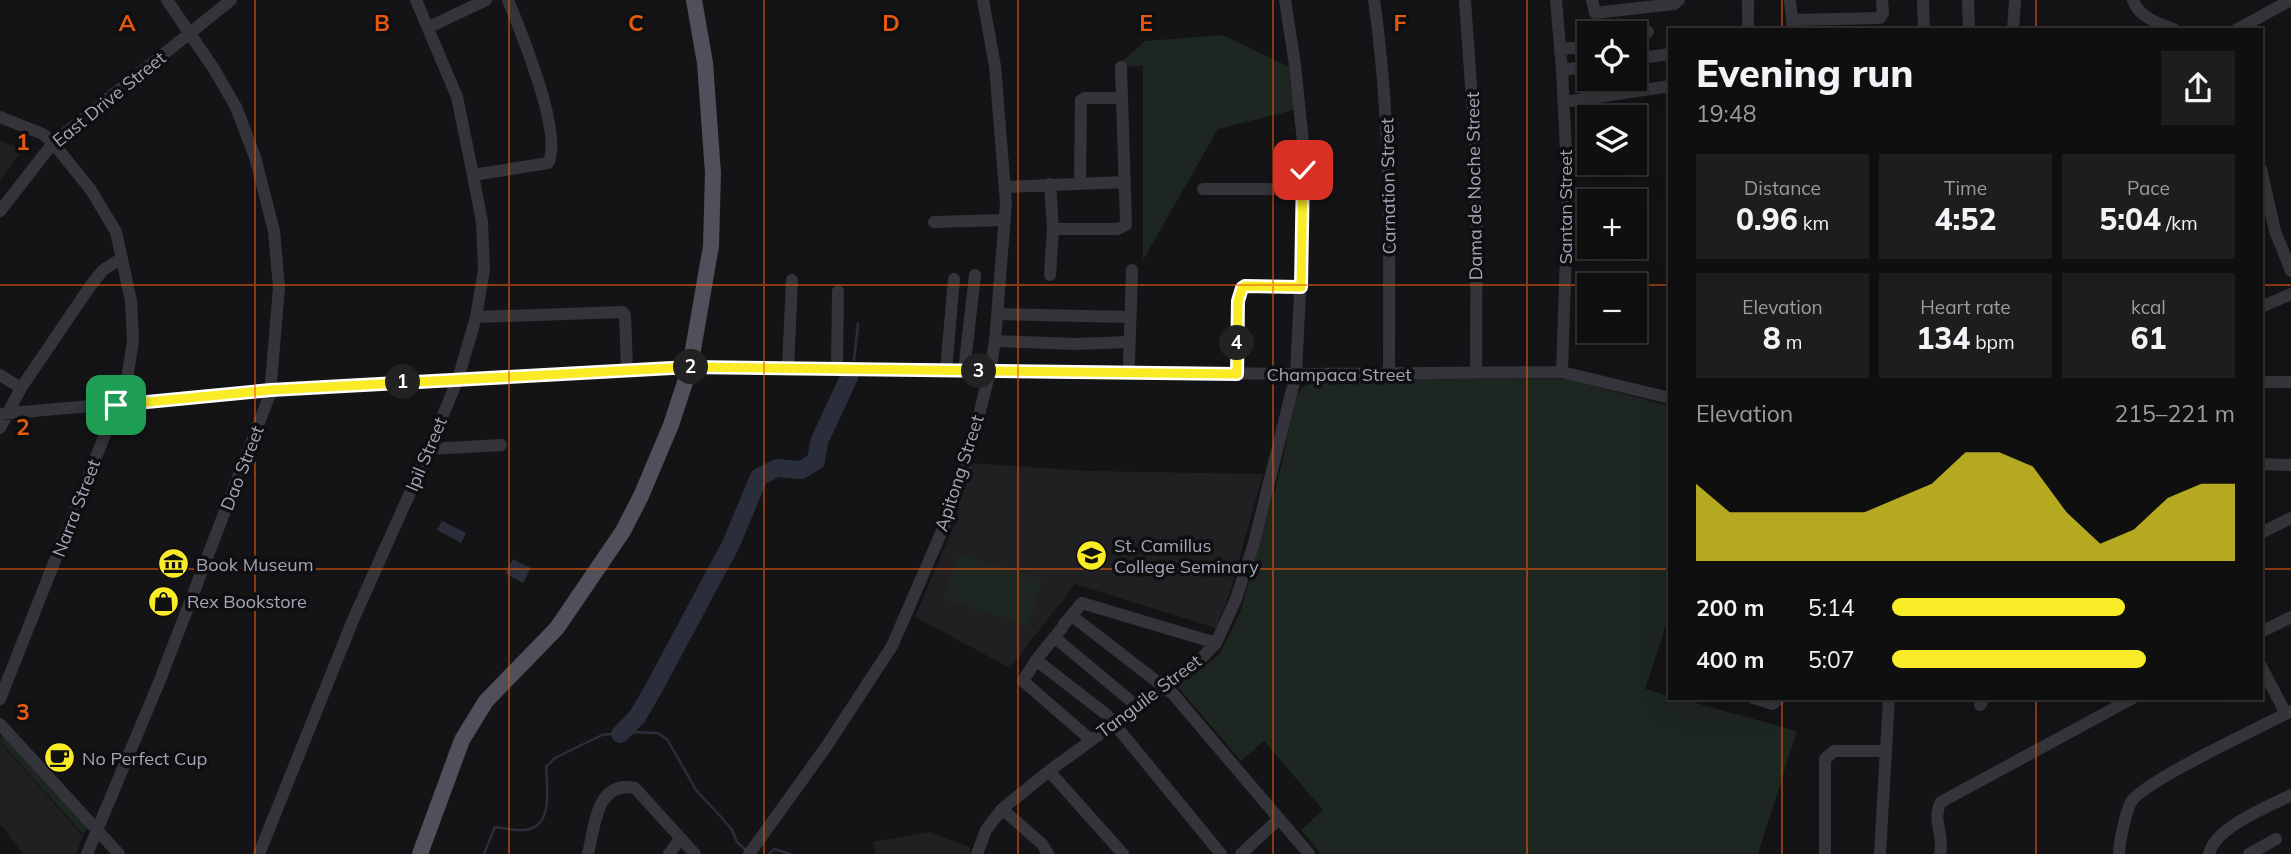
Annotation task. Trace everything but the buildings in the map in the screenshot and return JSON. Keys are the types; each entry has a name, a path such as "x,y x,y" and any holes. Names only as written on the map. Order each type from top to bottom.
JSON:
{"main road":[{"path":"420,854 462,740 486,701 557,628 623,531 671,425 690,367 711,246 713,173 705,63 694,0"}],"street":[{"name":"Dao Street","path":"88,854 164,669 271,390 279,288 274,231 240,116 215,69 167,0"},
{"name":"East Drive Street","path":"0,211 53,143 231,0"},
{"name":"Ipil Street","path":"259,854 353,620 458,379 476,317 484,270 482,222 457,97 416,0"},
{"path":"429,27 486,0"},
{"path":"473,175 548,163 552,153 536,69 508,0"},
{"name":"Apitong Street","path":"750,852 841,724 892,646 945,524 972,443 995,341 1006,187 995,66 983,0"},
{"name":"Tanguile Street","path":"977,854 986,830 1002,809 1135,704 1195,665 1216,643 1237,599 1254,543 1296,374 1303,189 1301,118 1285,0"},
{"name":"Carnation Street","path":"1374,0 1383,70 1390,184 1389,374"},
{"name":"Dama de Noche Street","path":"1465,0 1477,169 1476,372"},
{"name":"Santan Street","path":"1556,0 1568,192 1562,372"},
{"path":"1592,0 1595,13 1621,5 1674,4 1679,0"},
{"path":"1748,0 1748,28"},
{"path":"1790,0 1792,25 1880,18 1883,13 1882,0"},
{"path":"1923,0 1924,28"},
{"path":"1968,0 1969,28"},
{"path":"2013,28 2015,0"},
{"path":"2133,0 2142,15 2171,28"},
{"path":"2240,28 2291,0"},
{"path":"1560,49 1577,48"},
{"path":"1647,57 1668,54"},
{"path":"1053,229 1123,228 1126,225 1121,67"},
{"path":"1562,70 1577,68"},
{"path":"1564,102 1668,86"},
{"path":"1080,182 1081,100 1121,98"},
{"name":"Narra Street","path":"0,117 43,134 86,183 103,208 116,232 122,258 131,301 133,341 127,379 0,699"},
{"path":"2263,178 2275,231 2291,271"},
{"path":"1006,187 1125,182"},
{"path":"1050,184 1053,229 1050,275"},
{"path":"1203,189 1303,189"},
{"path":"934,222 1005,220"},
{"path":"2263,234 2275,231"},
{"path":"0,428 3,413 91,285 103,270 122,258"},
{"path":"1129,363 1132,270"},
{"path":"964,371 975,275"},
{"path":"946,370 954,279"},
{"path":"788,367 792,280"},
{"path":"1237,374 1238,301 1242,288 1301,287"},
{"path":"837,368 838,291"},
{"path":"2263,306 2291,293"},
{"path":"476,317 623,312 627,370"},
{"path":"998,314 1129,317"},
{"path":"995,341 1075,344 1129,342"},
{"name":"Champaca Street","path":"3,413 271,390 690,367 1237,374 1562,372 1668,398"},
{"path":"0,375 21,388"},
{"path":"2263,382 2291,382"},
{"path":"429,449 501,445"},
{"path":"2263,464 2291,465"},
{"path":"2263,532 2291,518"},
{"path":"1091,740 1023,681 1081,603 1216,643"},
{"path":"2263,631 2291,617"},
{"path":"1063,626 1165,687 1186,708 1309,854"},
{"path":"1063,626 1135,704"},
{"path":"1036,660 1107,715 1221,854"},
{"path":"2119,854 2130,803 2137,795 2169,775 2288,713 2263,669"},
{"path":"1760,700 1773,704 1778,700"},
{"path":"1880,854 1889,700"},
{"path":"1940,854 1936,816 1941,802 2129,700"},
{"path":"0,724 119,854"},
{"path":"1825,854 1825,759 1833,751 1886,751"},
{"path":"1049,771 1123,854"},
{"path":"588,854 600,806 606,795 615,788 624,786 635,789 695,854"},
{"path":"2209,854 2216,839 2227,830 2291,794"},
{"path":"1002,809 1042,844 1048,854"},
{"path":"1241,854 1279,819"},
{"path":"669,854 680,839"},
{"path":"2249,854 2276,839"}],"shaded area":[{"path":"1223,35 1289,67 1294,110 1218,129 1143,260 1143,66 1116,67 1145,41"},
{"path":"0,141 23,149 0,181"},
{"path":"1388,379 1568,379 1668,406 1668,619 1645,689 1668,696 1668,700 1684,700 1797,731 1758,854 1321,854 1301,830 1323,810 1264,741 1241,761 1177,686 1219,655 1240,613 1281,467 1296,396 1307,383"},
{"name":"St. Camillus College Seminary","path":"968,463 1089,471 1263,474 1230,592 1216,628 1075,584 1010,668 915,617 955,523"},
{"path":"958,554 1042,579 1028,625 944,599"},
{"path":"2,733 88,828 83,834 0,741"},
{"path":"0,742 83,836 76,854 23,854 0,824"},
{"path":"929,832 970,847 970,854 876,854 873,842"}],"water":[{"path":"442,521 466,533 461,543 437,530"},
{"path":"513,559 531,568 523,583 505,573"}],"waterway":[{"path":"854,360 858,324"},
{"path":"620,734 637,717 654,688 731,544 759,477 777,468 801,470 816,461 819,442 850,375"},
{"path":"484,854 495,827 523,830 540,823 546,806 546,767 555,758 602,735 631,732 657,733 667,739 696,790 747,851"},
{"path":"769,854 774,849 790,854"}],"place":[{"name":"St. Camillus College Seminary","path":"1091,555"},
{"name":"Book Museum","path":"173,564"},
{"name":"Rex Bookstore","path":"164,601"},
{"name":"No Perfect Cup","path":"59,758"}],"route":[{"path":"116,405 271,390 690,367 1237,374 1238,301 1242,288 1301,287 1303,170"}]}
